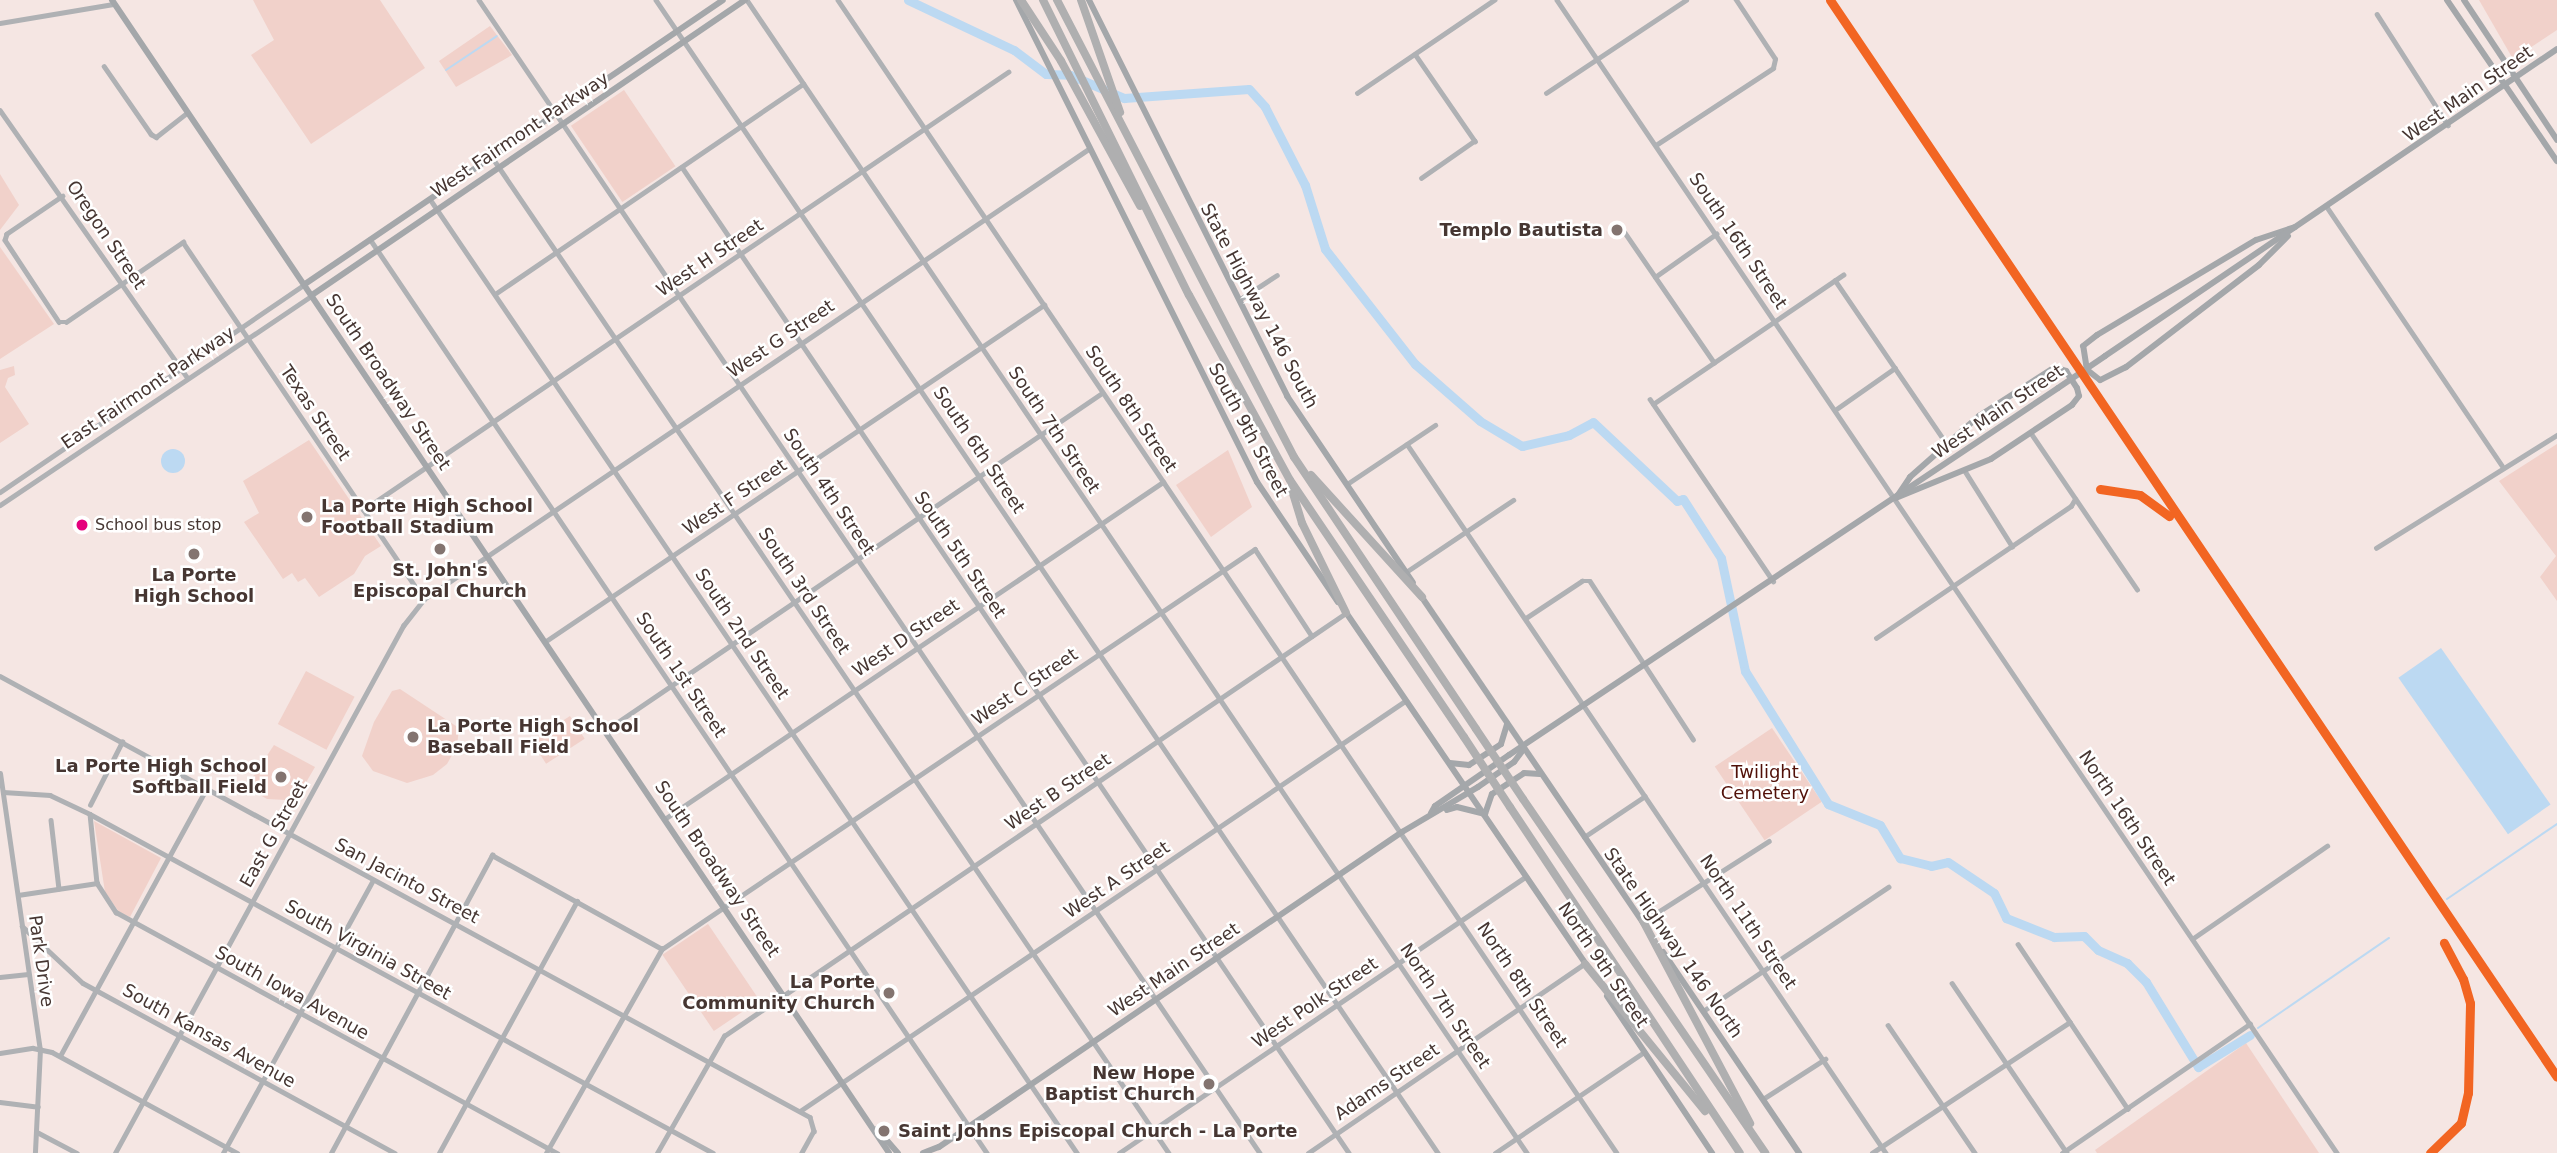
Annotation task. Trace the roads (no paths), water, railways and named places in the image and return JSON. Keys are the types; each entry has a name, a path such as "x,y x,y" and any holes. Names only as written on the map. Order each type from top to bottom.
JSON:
{"highway":[{"path":"1018,0 1061,61 1290,480 1464,737 1739,1153"},
{"path":"1044,0 1189,295"},
{"path":"1057,0 1116,109 1294,457 1765,1153"},
{"path":"1081,0 1116,109"},
{"path":"1294,457 1422,597"},
{"path":"1290,480 1302,523 1346,613"},
{"path":"1643,921 1765,1153"},
{"path":"1585,964 1739,1153"}],"main road":[{"name":"West Fairmont Parkway","path":"305,284 723,0"},
{"name":"West Fairmont Parkway","path":"312,295 746,0"},
{"name":"South 9th Street","path":"1018,0 1257,482 1470,792"},
{"name":"State Highway 146 South","path":"1089,0 1287,396 1524,749"},
{"path":"2447,0 2557,162"},
{"path":"2453,9 2464,1 2557,140"},
{"name":"South Broadway Street","path":"113,2 845,1082 876,1128 889,1153"},
{"name":"West Main Street","path":"1431,814 1434,806 1704,628 2328,207 2557,49"},
{"path":"617,72 624,82"},
{"path":"2295,228 2275,252 2126,367 2101,380 2087,370 2083,346 2097,335 2256,240 2295,228"},
{"path":"339,260 347,271"},
{"path":"2063,369 2077,388 2077,399 2031,433 1965,471 1896,498 1910,477 1946,443 2046,370 2063,369"},
{"path":"1448,762 1469,765 1501,744 1507,724"},
{"name":"West Main Street","path":"923,1153 933,1151 1402,832 1470,792 1514,762 1524,749"},
{"name":"State Highway 146 North","path":"1524,749 1799,1153"},
{"path":"1431,814 1457,807 1485,814 1492,794 1524,773 1540,774"},
{"name":"North 9th Street","path":"1470,792 1712,1153"},
{"name":"South Broadway Street","path":"876,1128 898,1153"}],"street":[{"name":"South 4th Street","path":"479,0 1260,1153"},
{"name":"South 6th Street","path":"656,0 1438,1153"},
{"name":"South 7th Street","path":"746,0 1339,875"},
{"name":"South 8th Street","path":"838,0 1402,832"},
{"path":"1357,93 1494,0"},
{"name":"South 16th Street","path":"1557,0 1896,498"},
{"path":"1546,93 1686,0"},
{"path":"1656,145 1773,68 1775,59 1736,0"},
{"path":"0,23 113,2"},
{"path":"2377,14 2448,125"},
{"path":"1415,54 1475,141 1422,178"},
{"path":"104,66 151,134 156,137 187,113"},
{"name":"West H Street","path":"363,510 1008,72"},
{"path":"495,294 803,84"},
{"name":"Oregon Street","path":"0,110 63,196 188,378"},
{"name":"West G Street","path":"487,555 1090,147"},
{"name":"South 3rd Street","path":"492,157 1169,1153"},
{"name":"South 5th Street","path":"682,167 1349,1153"},
{"path":"63,196 7,234 5,240 62,323 122,284"},
{"name":"South 2nd Street","path":"430,199 1077,1153"},
{"path":"2328,207 2502,466"},
{"path":"1619,224 1714,362"},
{"path":"1655,277 1716,234"},
{"name":"South 1st Street","path":"370,239 987,1153"},
{"name":"Texas Street","path":"122,284 183,243 424,598"},
{"path":"1239,300 1277,275"},
{"path":"1773,581 1651,402 1843,275"},
{"path":"1835,280 1946,443"},
{"name":"East Fairmont Parkway","path":"0,492 305,284"},
{"name":"East Fairmont Parkway","path":"0,505 312,295"},
{"name":"West F Street","path":"546,641 1044,305"},
{"path":"1835,410 1895,368"},
{"path":"606,730 1102,393"},
{"path":"112,414 119,425"},
{"path":"1347,484 1435,425"},
{"path":"2031,433 2137,589"},
{"path":"2376,548 2502,466 2509,467 2557,435"},
{"name":"North 11th Street","path":"1407,444 1886,1153"},
{"path":"1965,471 2012,546"},
{"name":"West D Street","path":"666,818 1163,482"},
{"name":"North 16th Street","path":"1896,498 1953,587 2337,1153"},
{"path":"1876,638 2012,546 2075,499"},
{"path":"1406,572 1513,500"},
{"name":"West C Street","path":"662,949 1255,549 1312,636"},
{"name":"East G Street","path":"115,1153 403,626 424,598 487,555"},
{"path":"1526,618 1587,580 1693,739"},
{"name":"West B Street","path":"657,1153 707,1061 724,1036 1346,613"},
{"name":"San Jacinto Street","path":"0,676 800,1111"},
{"name":"West A Street","path":"800,1111 1405,701"},
{"path":"90,804 122,742"},
{"name":"Park Drive","path":"0,773 40,1049 35,1153"},
{"path":"60,1056 206,789"},
{"name":"South Virginia Street","path":"4,792 50,795 90,814 713,1153"},
{"path":"1583,838 1645,796"},
{"path":"18,895 97,883 90,814"},
{"path":"51,820 60,889"},
{"name":"North 8th Street","path":"1402,832 1617,1153"},
{"path":"1643,921 1705,885 1769,841"},
{"path":"2192,939 2327,846"},
{"path":"331,1153 492,855 662,949 547,1151"},
{"name":"North 7th Street","path":"1339,875 1527,1153"},
{"name":"West Polk Street","path":"1119,1153 1526,876"},
{"path":"225,1150 373,880"},
{"name":"South Iowa Avenue","path":"97,883 111,908 133,923 467,1104 547,1151 557,1153"},
{"path":"1703,1011 1888,887"},
{"path":"439,1153 577,901"},
{"name":"South Kansas Avenue","path":"22,926 62,967 96,991 395,1153"},
{"path":"2018,944 2128,1109"},
{"name":"Adams Street","path":"1308,1153 1585,964"},
{"path":"0,977 29,974"},
{"path":"1952,983 2065,1152 2250,1024"},
{"path":"1872,1153 2070,1022"},
{"path":"1888,1025 1975,1153"},
{"path":"0,1053 40,1049 60,1056 225,1150 237,1153"},
{"path":"1495,1153 1644,1052"},
{"path":"1763,1099 1825,1059"},
{"path":"0,1102 38,1107"},
{"path":"800,1111 814,1124 802,1153"},
{"path":"37,1132 76,1153"}],"water":[{"path":"173,449 181,453 185,461 181,469 173,473 165,469 161,461 165,453"},
{"path":"2441,648 2551,804 2508,834 2398,678"}],"waterway":[{"path":"908,0 1014,50 1046,74 1070,75 1124,98 1249,89 1265,107 1305,185 1325,249 1415,364 1480,421 1522,446 1569,435 1593,422 1677,501 1683,499 1721,558 1745,671 1828,804 1880,825 1900,858 1931,866 1948,862 1994,893 2006,918 2054,937 2084,936 2098,950 2127,963 2146,982 2198,1067 2250,1035"},
{"path":"446,70 497,36"},
{"path":"2447,899 2557,824"},
{"path":"2258,1028 2389,938"}],"place":[{"name":"Templo Bautista","path":"1617,230"},
{"name":"La Porte High School Football Stadium","path":"307,517"},
{"name":"School bus stop","path":"82,525"},
{"name":"St. John's Episcopal Church","path":"440,549"},
{"name":"La Porte High School","path":"194,554"},
{"name":"La Porte High School Baseball Field","path":"413,737"},
{"name":"La Porte High School Softball Field","path":"281,777"},
{"name":"La Porte Community Church","path":"889,993"},
{"name":"New Hope Baptist Church","path":"1209,1084"},
{"name":"Saint Johns Episcopal Church - La Porte","path":"884,1131"}],"park label":[{"name":"Twilight Cemetery","path":"1765,783"}]}
